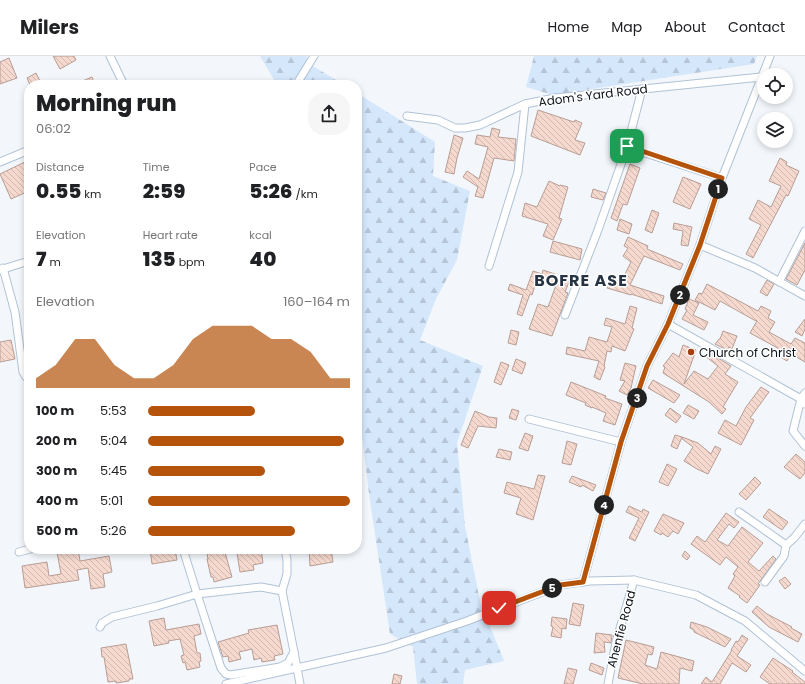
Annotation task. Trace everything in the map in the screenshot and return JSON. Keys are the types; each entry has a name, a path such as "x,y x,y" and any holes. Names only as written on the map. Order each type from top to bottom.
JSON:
{"street":[{"path":"110,56 122,80"},
{"path":"299,80 314,56"},
{"path":"765,68 770,56"},
{"name":"Adom's Yard Road","path":"407,116 438,120 455,128 465,128 480,126 525,104 576,95 757,77"},
{"path":"583,582 621,442 647,366 668,324 700,245 722,178 757,87"},
{"path":"566,314 598,230 627,146 642,89"},
{"path":"489,266 518,172 525,104"},
{"path":"627,146 722,178"},
{"path":"0,162 24,152"},
{"path":"779,282 805,231"},
{"path":"700,245 755,268 805,296"},
{"path":"24,262 1,269 15,312 24,374"},
{"path":"668,324 804,399 793,431 805,446"},
{"path":"529,419 621,442"},
{"path":"739,512 786,545"},
{"path":"765,582 784,556 786,545 794,538 805,524"},
{"path":"19,552 24,551"},
{"path":"185,554 221,668 226,674 231,675 280,667 288,663 294,652"},
{"path":"286,554 287,574 282,591 300,684"},
{"path":"226,684 386,648 467,621 560,585 583,582 634,580"},
{"name":"Ahenfie Road","path":"608,684 616,642 634,580 696,595 745,621 805,672"},
{"path":"100,627 102,623 112,617 197,594 261,588 282,591"}],"green space":[{"path":"260,56 306,56 313,66 336,80 274,80"},
{"path":"534,56 757,56 754,64 553,95 526,87"},
{"path":"362,96 435,142 433,176 470,191 457,260 436,299 420,340 483,366 457,443 465,526 481,606 511,614 489,624 504,661 465,670 463,684 417,684 413,647 390,634 369,494 362,436"}],"building":[{"path":"53,56 74,56 76,60 60,69"},
{"path":"9,58 17,78 0,84 0,62"},
{"path":"36,73 40,80 28,80 27,78"},
{"path":"92,77 93,80 85,80"},
{"path":"538,110 574,122 575,120 582,123 575,140 585,143 580,155 531,136"},
{"path":"492,128 500,130 498,137 516,139 514,161 494,158 483,198 475,196 478,187 463,177 467,171 479,179 488,147 475,144 477,135 490,137"},
{"path":"454,135 463,138 454,174 445,172"},
{"path":"780,158 787,162 786,165 799,171 788,196 786,195 753,258 746,254 761,225 749,219 758,200 771,207 781,186 769,181"},
{"path":"24,162 24,193 11,199 0,174"},
{"path":"630,164 640,168 627,205 623,204 617,221 611,218"},
{"path":"683,177 701,184 690,209 673,202"},
{"path":"549,181 560,186 568,187 559,218 562,219 553,240 543,236 548,224 522,216 525,203 537,207"},
{"path":"593,189 606,193 603,200 591,197"},
{"path":"652,210 659,213 652,233 645,230"},
{"path":"620,219 632,224 629,234 617,230"},
{"path":"674,223 692,227 688,246 681,245 683,231 673,229"},
{"path":"628,237 648,246 647,249 683,264 680,270 644,256 630,285 664,296 662,304 607,288 610,279 621,282 631,262 623,256 628,248 624,246"},
{"path":"553,241 582,249 580,260 550,252"},
{"path":"805,243 805,270 797,285 786,279"},
{"path":"543,270 555,274 554,277 569,282 565,292 568,293 552,336 529,329 538,304 548,307 556,285 537,279 532,295 530,294 522,316 517,314 523,295 508,290 510,284 526,290 533,271 542,274"},
{"path":"767,280 774,284 767,296 760,292"},
{"path":"707,284 758,311 761,306 771,311 768,318 775,322 769,332 791,344 795,338 805,343 805,362 791,354 787,361 782,358 785,352 750,333 757,321 720,301 715,310 695,300 699,293 702,294"},
{"path":"689,299 699,303 693,315 708,322 704,330 682,319 687,310 685,309"},
{"path":"630,306 637,308 632,328 634,329 625,351 612,346 611,352 607,351 605,367 600,380 594,377 599,361 566,354 567,347 585,351 589,337 607,342 612,327 604,325 606,318 625,324"},
{"path":"805,319 805,329 802,336 795,332"},
{"path":"511,330 519,332 516,345 508,343"},
{"path":"723,331 737,336 732,349 729,347 727,350 715,344 720,339"},
{"path":"11,340 15,359 0,362 0,342"},
{"path":"683,345 696,350 684,384 694,371 708,379 718,366 705,356 708,352 731,366 725,374 738,382 723,407 726,409 722,414 709,402 663,373 665,367 663,366 673,353 679,357"},
{"path":"516,359 526,363 522,374 512,370"},
{"path":"501,362 509,365 501,385 494,382"},
{"path":"625,363 636,366 631,388 627,395 619,391 625,381 620,380"},
{"path":"653,380 680,395 674,403 648,388"},
{"path":"571,382 606,396 605,398 622,404 615,425 603,421 606,413 585,405 586,403 566,395"},
{"path":"761,387 769,392 750,418 754,420 741,445 718,433 725,420 736,426 746,407"},
{"path":"688,405 699,411 694,419 683,413"},
{"path":"670,408 681,416 676,423 665,415"},
{"path":"512,409 519,411 516,420 509,418"},
{"path":"475,411 489,417 497,418 496,428 478,426 468,448 461,445"},
{"path":"525,433 533,436 528,451 519,448"},
{"path":"675,435 682,437 677,449 671,446"},
{"path":"682,437 698,443 711,454 715,446 721,449 708,474 684,461 693,447 681,438"},
{"path":"567,441 577,444 571,465 562,463"},
{"path":"499,449 512,452 510,460 496,457"},
{"path":"796,454 805,462 805,473 800,479 784,467"},
{"path":"667,464 677,469 668,486 659,482"},
{"path":"538,475 545,476 533,520 516,514 521,498 504,493 507,482 534,489"},
{"path":"572,476 596,485 593,491 582,485 581,487 569,482"},
{"path":"755,477 761,483 746,500 739,494"},
{"path":"629,506 642,512 643,509 649,512 635,541 629,538 639,518 626,512"},
{"path":"769,509 788,522 782,530 763,517"},
{"path":"726,513 739,522 734,528 729,524 717,540 728,546 742,527 763,543 748,562 759,571 773,556 776,559 758,584 760,585 747,603 728,588 735,576 733,574 738,567 726,557 720,565 691,544 697,536 705,542"},
{"path":"663,514 684,523 678,534 673,531 668,537 662,533 661,535 654,531"},
{"path":"685,551 690,556 687,560 682,556"},
{"path":"57,554 79,554 80,561 109,556 112,572 103,574 105,587 91,589 88,568 77,570 79,580 25,588 22,566 47,562 49,576 61,574"},
{"path":"151,554 176,554 177,560 152,564"},
{"path":"207,554 225,554 232,577 214,582 213,577 211,577"},
{"path":"237,554 262,554 263,563 253,565 254,570 240,572"},
{"path":"309,554 332,554 333,562 310,566"},
{"path":"785,577 791,584 785,589 779,581"},
{"path":"573,603 584,605 580,626 569,624"},
{"path":"757,606 767,614 802,634 798,642 769,627 752,612"},
{"path":"552,617 567,619 566,629 562,628 561,638 551,636 553,627 551,626"},
{"path":"164,618 166,630 199,624 201,634 194,636 197,653 200,653 200,667 187,670 185,662 183,663 181,656 184,655 180,639 154,646 149,621"},
{"path":"691,622 707,627 731,639 725,647 694,632 694,630 690,628"},
{"path":"277,625 283,654 274,656 275,660 262,662 261,658 254,660 252,649 239,652 241,659 229,662 228,656 223,657 218,642 249,633 248,630"},
{"path":"596,633 612,635 611,643 604,642 605,652 594,653"},
{"path":"742,635 748,639 737,656 751,665 746,672 732,663 720,684 701,684 706,677 712,682 736,641 738,642"},
{"path":"626,640 654,647 652,655 648,654 645,665 657,669 661,652 694,661 692,671 680,668 679,684 643,684 618,678"},
{"path":"126,644 133,679 116,683 116,681 108,682 101,648"},
{"path":"773,658 793,671 792,672 805,682 805,684 770,684 760,677"},
{"path":"591,663 604,668 602,675 589,670"},
{"path":"568,668 577,670 573,684 564,684"},
{"path":"394,674 402,676 400,684 392,684"}],"place":[{"name":"Church of Christ","path":"691,352"}],"district":[{"name":"BOFRE ASE","path":"581,280"}],"route":[{"path":"499,608 560,585 583,582 621,442 647,366 668,324 700,245 722,178 627,146"}]}
